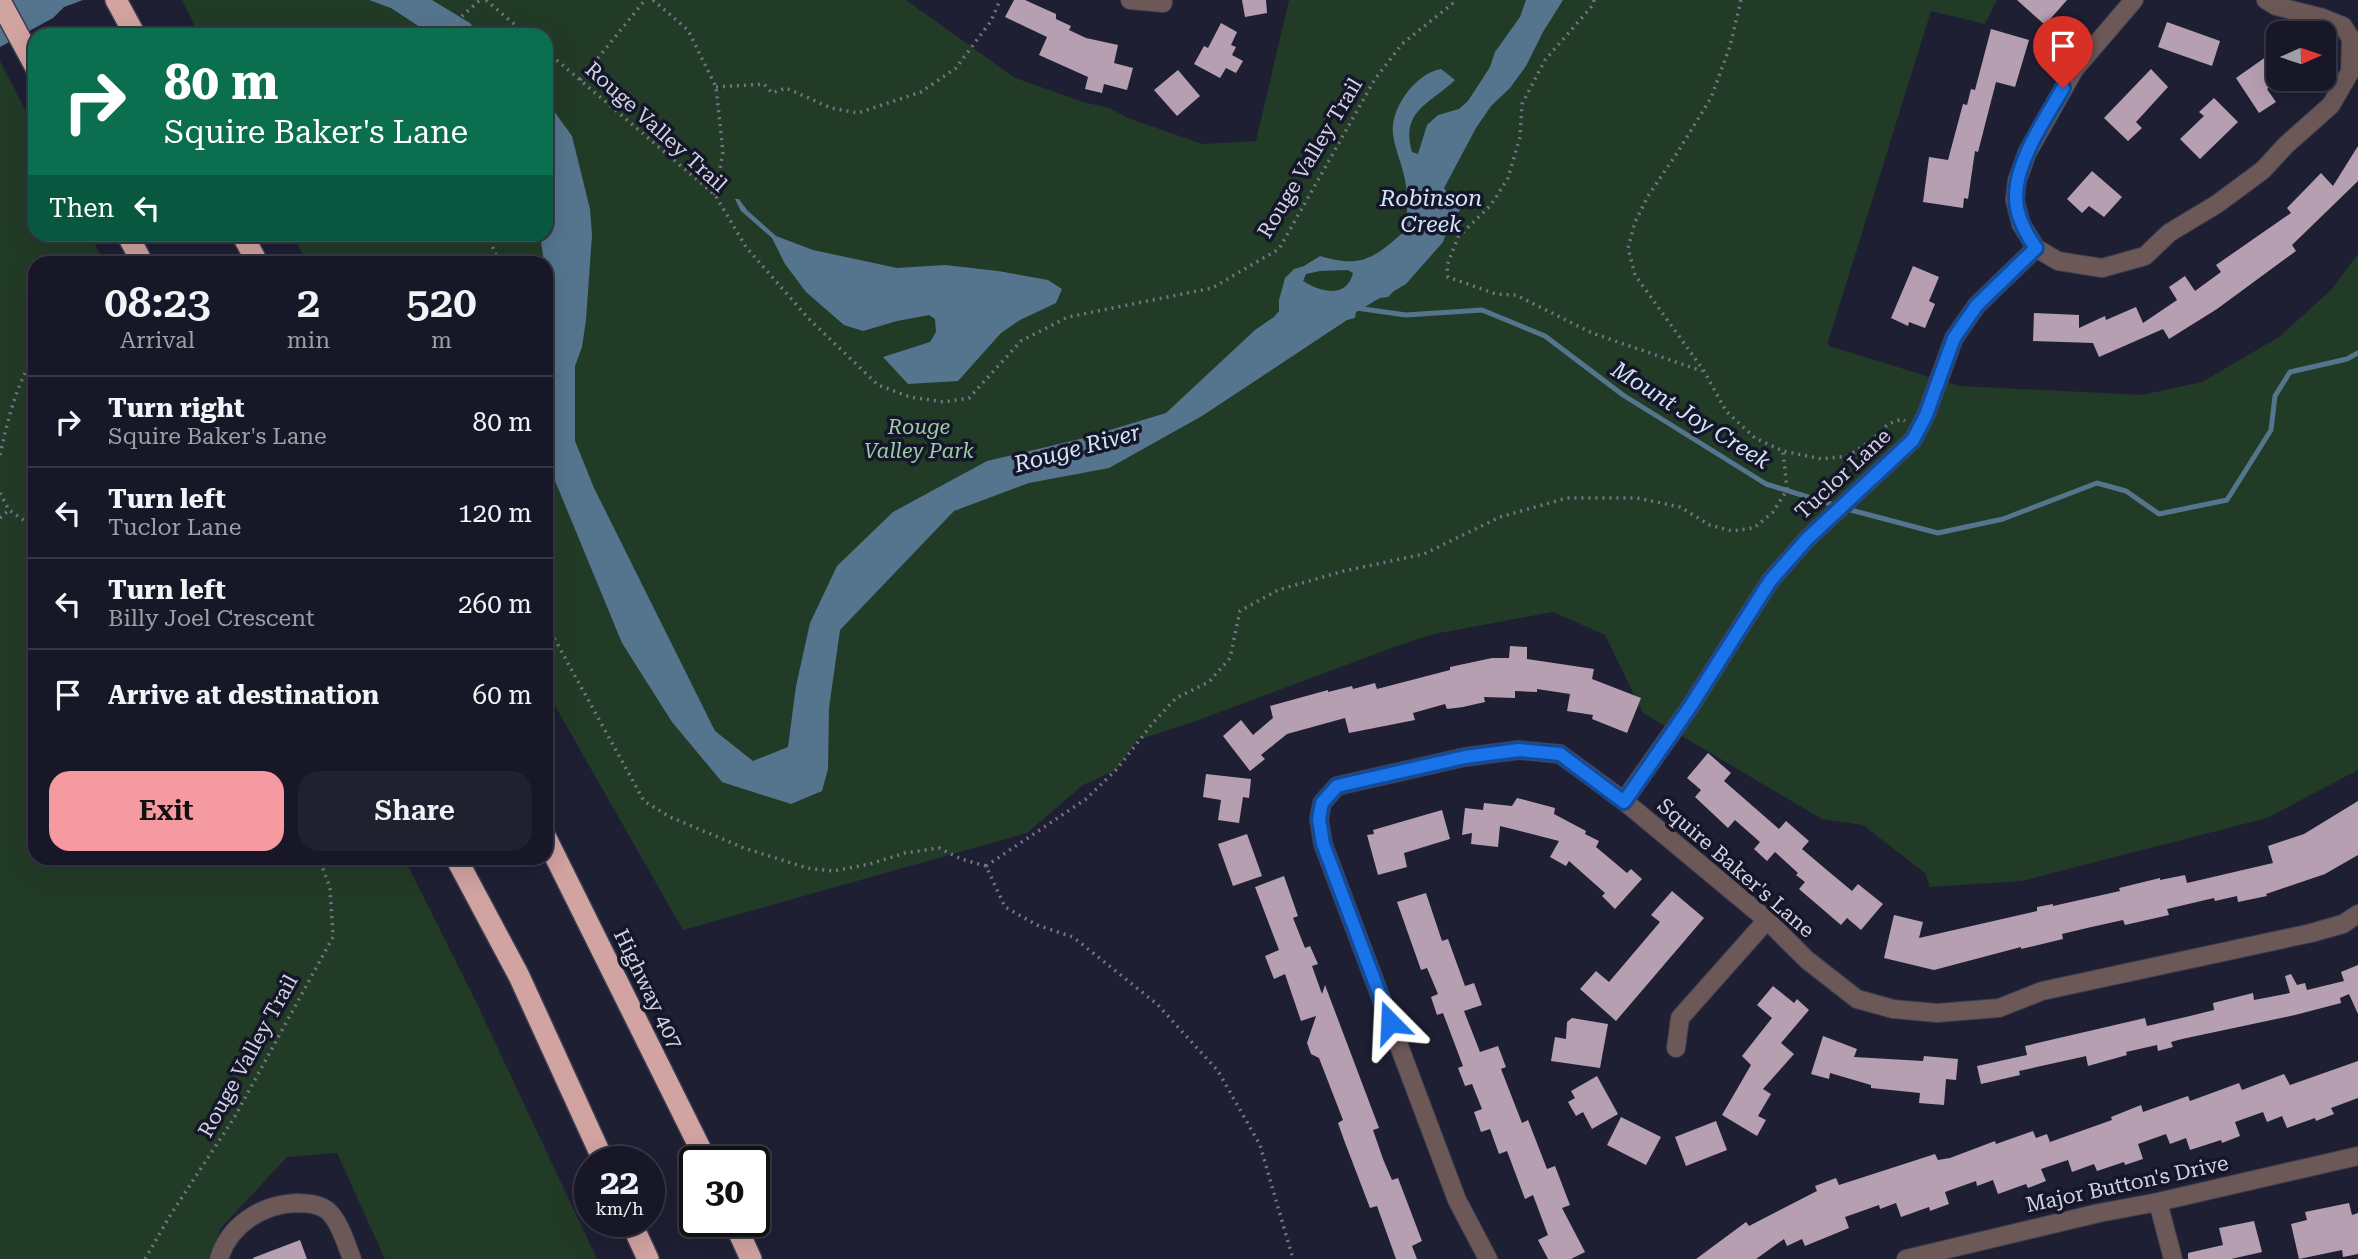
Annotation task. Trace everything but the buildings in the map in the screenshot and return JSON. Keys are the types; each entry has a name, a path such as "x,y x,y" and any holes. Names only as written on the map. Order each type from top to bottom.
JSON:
{"highway":[{"path":"117,0 131,28"},
{"path":"0,1 28,53"},
{"name":"Highway 407","path":"553,852 698,1146"},
{"path":"460,865 519,976 597,1146"},
{"path":"638,1237 649,1259"},
{"path":"741,1237 751,1259"}],"street":[{"path":"1130,0 1163,2"},
{"path":"2134,0 2074,70 2027,153 2017,181 2015,200 2021,224 2036,248 2058,261 2102,268 2145,256 2169,233 2217,204 2263,170 2286,145 2331,105 2350,72 2351,39 2343,26 2276,6 2266,0"},
{"name":"Tuclor Lane","path":"1624,802 1690,707 1770,581 1807,539 1913,440 1926,415 1954,338 1977,305 2036,248"},
{"name":"Squire Baker's Lane","path":"1488,1259 1457,1200 1323,844 1319,819 1322,803 1337,786 1465,757 1519,750 1560,754 1624,802 1768,920 1807,960 1857,999 1893,1009 1937,1013 1999,1008 2042,990 2311,933 2343,924 2358,914"},
{"path":"1676,1048 1680,1018 1768,920"},
{"name":"Major Button's Drive","path":"1906,1259 2358,1156"},
{"path":"2158,1202 2173,1259"},
{"path":"219,1259 222,1249 235,1230 256,1213 283,1204 308,1203 327,1210 339,1226 352,1259"}],"path":[{"path":"449,28 480,0"},
{"path":"486,0 519,28"},
{"path":"580,80 645,0"},
{"path":"653,0 688,30 716,87 723,152 715,195"},
{"path":"716,87 764,84 772,93 786,88 831,108 858,113 887,105 921,92 956,68 991,20 1000,0"},
{"name":"Rouge Valley Trail","path":"553,57 715,195 746,247 808,318 878,385 910,397 944,402 969,398 1021,341 1068,317 1212,288 1279,249 1375,79 1402,44 1457,0"},
{"path":"1594,0 1593,5 1545,60 1522,104 1520,137 1508,178 1490,205 1458,237 1447,266 1448,277 1496,294 1516,295 1592,333 1704,371"},
{"path":"1741,0 1730,46 1711,98 1648,196 1635,222 1628,248 1635,275 1704,371 1726,411 1755,438 1783,451 1822,459 1848,456 1872,440 1888,424 1902,419 1920,428"},
{"path":"0,456 11,406 28,366"},
{"path":"553,636 644,801 670,817 744,848 807,868 834,871 905,853 939,848 961,859 986,866 1086,799 1117,769 1176,698 1209,682 1230,658 1240,611 1278,590 1344,571 1424,554 1500,517 1567,498 1637,498 1680,506 1710,525 1732,531 1754,528 1773,512 1787,490 1783,451"},
{"path":"0,493 9,510 28,523"},
{"path":"0,518 9,510"},
{"name":"Rouge Valley Trail","path":"145,1259 171,1213 234,1118 332,937 330,888 322,865"},
{"path":"986,866 1005,907 1037,925 1073,937 1157,1004 1218,1072 1260,1146 1293,1259"}],"green space":[{"name":"Rouge Valley Park","path":"182,0 906,0 1015,78 1083,102 1109,108 1128,118 1202,144 1256,141 1289,0 1997,0 1985,24 1931,11 1828,342 1829,346 1959,386 2142,395 2202,382 2279,337 2331,290 2358,254 2358,770 2267,818 2021,881 1930,887 1925,873 1863,825 1822,819 1643,713 1605,635 1553,612 1434,634 1137,740 1116,770 1083,785 1027,833 683,930 553,702 553,256 303,256 296,242 553,242 553,28 196,28"},
{"path":"0,61 28,115 28,242 94,242 101,256 28,256 28,865 408,865 477,1004 574,1210 574,1237 587,1237 597,1259 385,1259 337,1153 287,1157 220,1229 212,1259 0,1259"}],"water":[{"path":"0,0 83,0 64,7 53,18 35,28 28,28 28,32 0,47"},
{"path":"369,0 432,0 474,28 421,28 391,8"},
{"path":"1526,0 1563,0 1526,66 1510,88 1491,106 1476,128 1444,188 1447,192 1459,192 1468,198 1449,226 1443,242 1406,284 1388,297 1380,298 1356,312 1355,318 1347,320 1202,416 1109,468 1029,483 954,511 840,630 829,708 828,769 822,791 791,804 722,782 672,722 622,643 553,476 553,256 543,256 541,242 553,242 553,110 572,136 590,209 592,235 586,320 582,347 575,366 575,441 594,488 715,731 753,761 788,747 796,686 810,623 837,566 893,512 987,461 1080,439 1166,413 1255,330 1274,317 1279,311 1285,278 1294,269 1320,256 1358,261 1377,254 1406,230 1406,186 1393,134 1393,124 1400,103 1414,84 1432,72 1441,69 1455,80 1427,103 1414,118 1409,138 1412,152 1418,154 1427,125 1438,115 1459,109 1468,101 1490,67 1495,52 1520,17","holes":["1348,270 1353,273 1345,287 1332,291 1303,281 1306,274"]},
{"path":"735,199 739,199 747,210 776,236 813,250 897,268 945,265 998,271 1048,280 1062,289 1056,303 1020,320 1001,333 958,381 908,384 883,357 930,342 936,332 935,319 929,315 863,331 844,325 806,292 785,264 772,238 741,211"}],"waterway":[{"name":"Mount Joy Creek","path":"1356,308 1406,315 1482,310 1545,336 1623,395 1766,484 1837,506"},
{"name":"Mount Joy Creek","path":"1847,509 1938,533 2003,519 2097,483 2126,491 2159,514 2227,500 2271,430 2275,396 2290,372 2347,359 2358,353"}],"route":[{"path":"1390,1022 1323,844 1319,819 1322,803 1337,786 1465,757 1519,750 1560,754 1624,802 1690,707 1770,581 1807,539 1913,440 1926,415 1954,338 1977,305 2036,248 2021,224 2015,200 2017,181 2027,153 2063,88"}],"water label":[{"name":"Robinson Creek","path":"1431,211"},
{"name":"Rouge River","path":"1077,448"}]}
